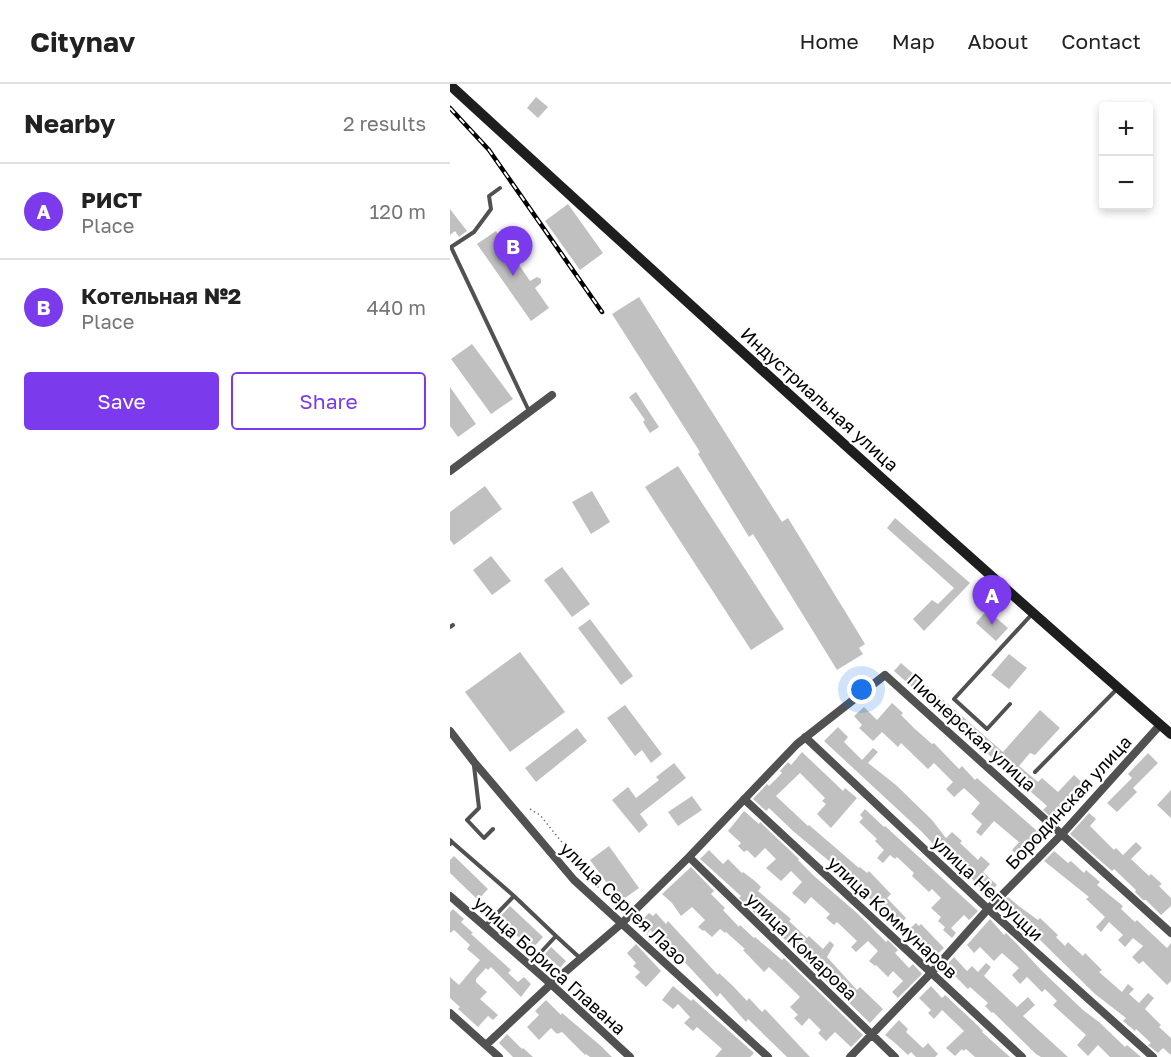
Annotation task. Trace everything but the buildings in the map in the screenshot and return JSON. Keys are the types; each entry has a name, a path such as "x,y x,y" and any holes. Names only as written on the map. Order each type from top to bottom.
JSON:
{"main road":[{"name":"Индустриальная улица","path":"450,85 1171,734"}],"street":[{"path":"450,471 552,395"},
{"name":"Пионерская улица","path":"805,737 885,675 1171,933"},
{"name":"Бородинская улица","path":"850,1057 931,973 988,909 1062,834 1160,725"},
{"name":"улица Сергея Лазо","path":"450,731 574,880 768,1057"},
{"path":"486,1045 551,984 621,924 805,737"},
{"name":"улица Негруцци","path":"805,737 988,909 1153,1057"},
{"name":"улица Коммунаров","path":"744,799 1022,1057"},
{"name":"улица Комарова","path":"689,857 895,1057"},
{"name":"улица Бориса Главана","path":"450,896 630,1057"},
{"path":"450,1013 500,1057"}],"lane":[{"path":"500,188 489,196 491,209 474,232 451,247 530,411"},
{"path":"1010,704 987,729 954,699 1034,613"},
{"path":"1035,772 1118,687"},
{"path":"474,762 479,808 467,820 484,838 494,829"},
{"path":"451,842 580,959"},
{"path":"484,927 513,896"},
{"path":"529,965 556,936"}],"path":[{"path":"530,809 540,815 578,861 580,870 606,892 680,965"}],"railway":[{"path":"450,108 489,150 602,312"}],"place":[{"name":"Котельная №2","path":"513,276"},
{"name":"РИСТ","path":"992,625"}]}
